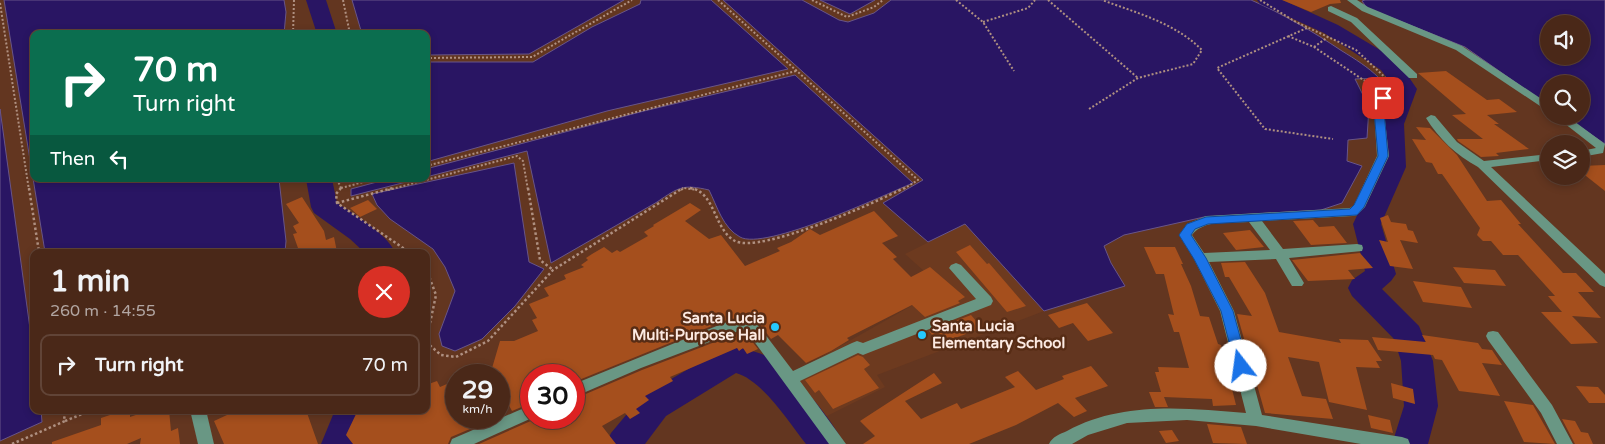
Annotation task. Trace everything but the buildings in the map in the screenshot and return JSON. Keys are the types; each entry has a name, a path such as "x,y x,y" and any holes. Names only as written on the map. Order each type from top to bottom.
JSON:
{"street":[{"path":"1341,14 1356,3 1365,9 1458,48 1540,102"},
{"path":"1331,9 1354,20 1413,76"},
{"path":"1256,420 1227,311 1200,258 1185,235 1191,226 1206,220 1353,212 1359,207 1383,156 1379,111 1383,98"},
{"path":"1432,118 1437,127 1466,156 1482,164 1605,282"},
{"path":"1572,125 1586,135"},
{"path":"1590,138 1602,147 1599,150 1590,152"},
{"path":"1482,164 1540,158"},
{"path":"1253,218 1280,254 1297,283"},
{"path":"1200,258 1357,248"},
{"path":"790,379 856,347 863,349 986,301 956,268"},
{"path":"585,386 729,327 742,324 753,329 838,444"},
{"path":"1493,336 1547,409 1565,444"},
{"path":"199,414 206,444"},
{"path":"1057,444 1083,430 1127,417 1188,414 1256,420 1402,444"},
{"path":"458,444 520,417"}],"path":[{"path":"293,30 294,0"},
{"path":"342,0 349,30"},
{"path":"430,58 532,57 632,0"},
{"path":"430,345 441,355 456,357 488,341 553,270 684,188 696,190 704,194 719,224 735,241 756,244 803,230 879,201 917,182 918,180 718,0"},
{"path":"812,0 848,17 874,7 883,0"},
{"path":"956,0 983,22 1014,71"},
{"path":"983,22 1028,8 1035,0"},
{"path":"1048,0 1138,78"},
{"path":"1089,109 1138,78 1193,64 1202,50 1194,40 1147,17 1102,0"},
{"path":"1260,0 1307,28 1356,50 1391,83"},
{"path":"0,3 39,249"},
{"path":"1307,28 1217,68 1265,129 1333,139"},
{"path":"1288,36 1314,47 1365,81"},
{"path":"1314,47 1328,37"},
{"path":"430,165 796,71"},
{"path":"430,179 517,156 523,161 540,260 553,270"},
{"path":"339,182 341,188"},
{"path":"364,182 341,188 336,194 337,203 361,221 398,242 406,249"},
{"path":"337,203 417,182"},
{"path":"430,279 436,295 430,323"},
{"path":"64,414 65,421"},
{"path":"12,444 82,414"}],"shaded area":[{"path":"4,0 284,0 286,12 284,30 30,30 30,160"},
{"path":"352,0 624,0 529,54 430,55 430,30 361,30"},
{"path":"641,0 711,0 788,69 607,111 430,161 430,62 533,62 592,27 640,4"},
{"path":"723,0 802,0 839,20 848,22 874,13 891,0 1251,0 1286,17 1320,37 1361,63 1379,78 1355,79 1369,107 1367,138 1348,140 1347,161 1362,166 1342,203 1321,210 1204,217 1124,235 1104,246 1111,263 1125,286 1044,311 965,224 928,242 883,203 923,180"},
{"path":"820,0 875,0 850,14"},
{"path":"1605,0 1605,144 1577,125 1590,125 1590,75 1540,75 1540,100 1465,47 1367,8 1362,1"},
{"path":"795,75 913,183 825,220 774,236 753,239 740,237 729,228 709,190 693,187 682,188 551,263 527,151 430,176 430,168 644,111"},
{"path":"0,109 30,329 30,414 41,414 42,422 0,441"},
{"path":"514,163 529,262 544,269 515,306 482,339 455,351 442,346 439,334 455,291 445,267 433,249 390,219 377,205 372,194"},
{"path":"34,182 279,182 285,249 45,249"},
{"path":"377,182 406,182 351,196 351,189"},
{"name":"Santa Lucia Elementary School","path":"965,224 1044,311 877,375 885,387 823,418 791,374 943,288 905,254"}],"waterway":[{"path":"316,0 326,30"},
{"path":"1267,0 1331,29 1389,65 1406,89 1392,124 1393,167 1367,224 1381,274 1363,288 1408,334 1417,361 1421,406 1410,444"},
{"path":"320,182 324,207 360,232 378,249"},
{"path":"624,444 654,406 732,359 754,365 785,391 826,444"},
{"path":"339,444 350,414"}],"place":[{"name":"Santa Lucia Multi-Purpose Hall","path":"775,327"},
{"name":"Santa Lucia Elementary School","path":"922,335"}],"route":[{"path":"1241,366 1227,311 1200,258 1185,235 1191,226 1206,220 1353,212 1359,207 1383,156 1379,111 1383,98"}]}
